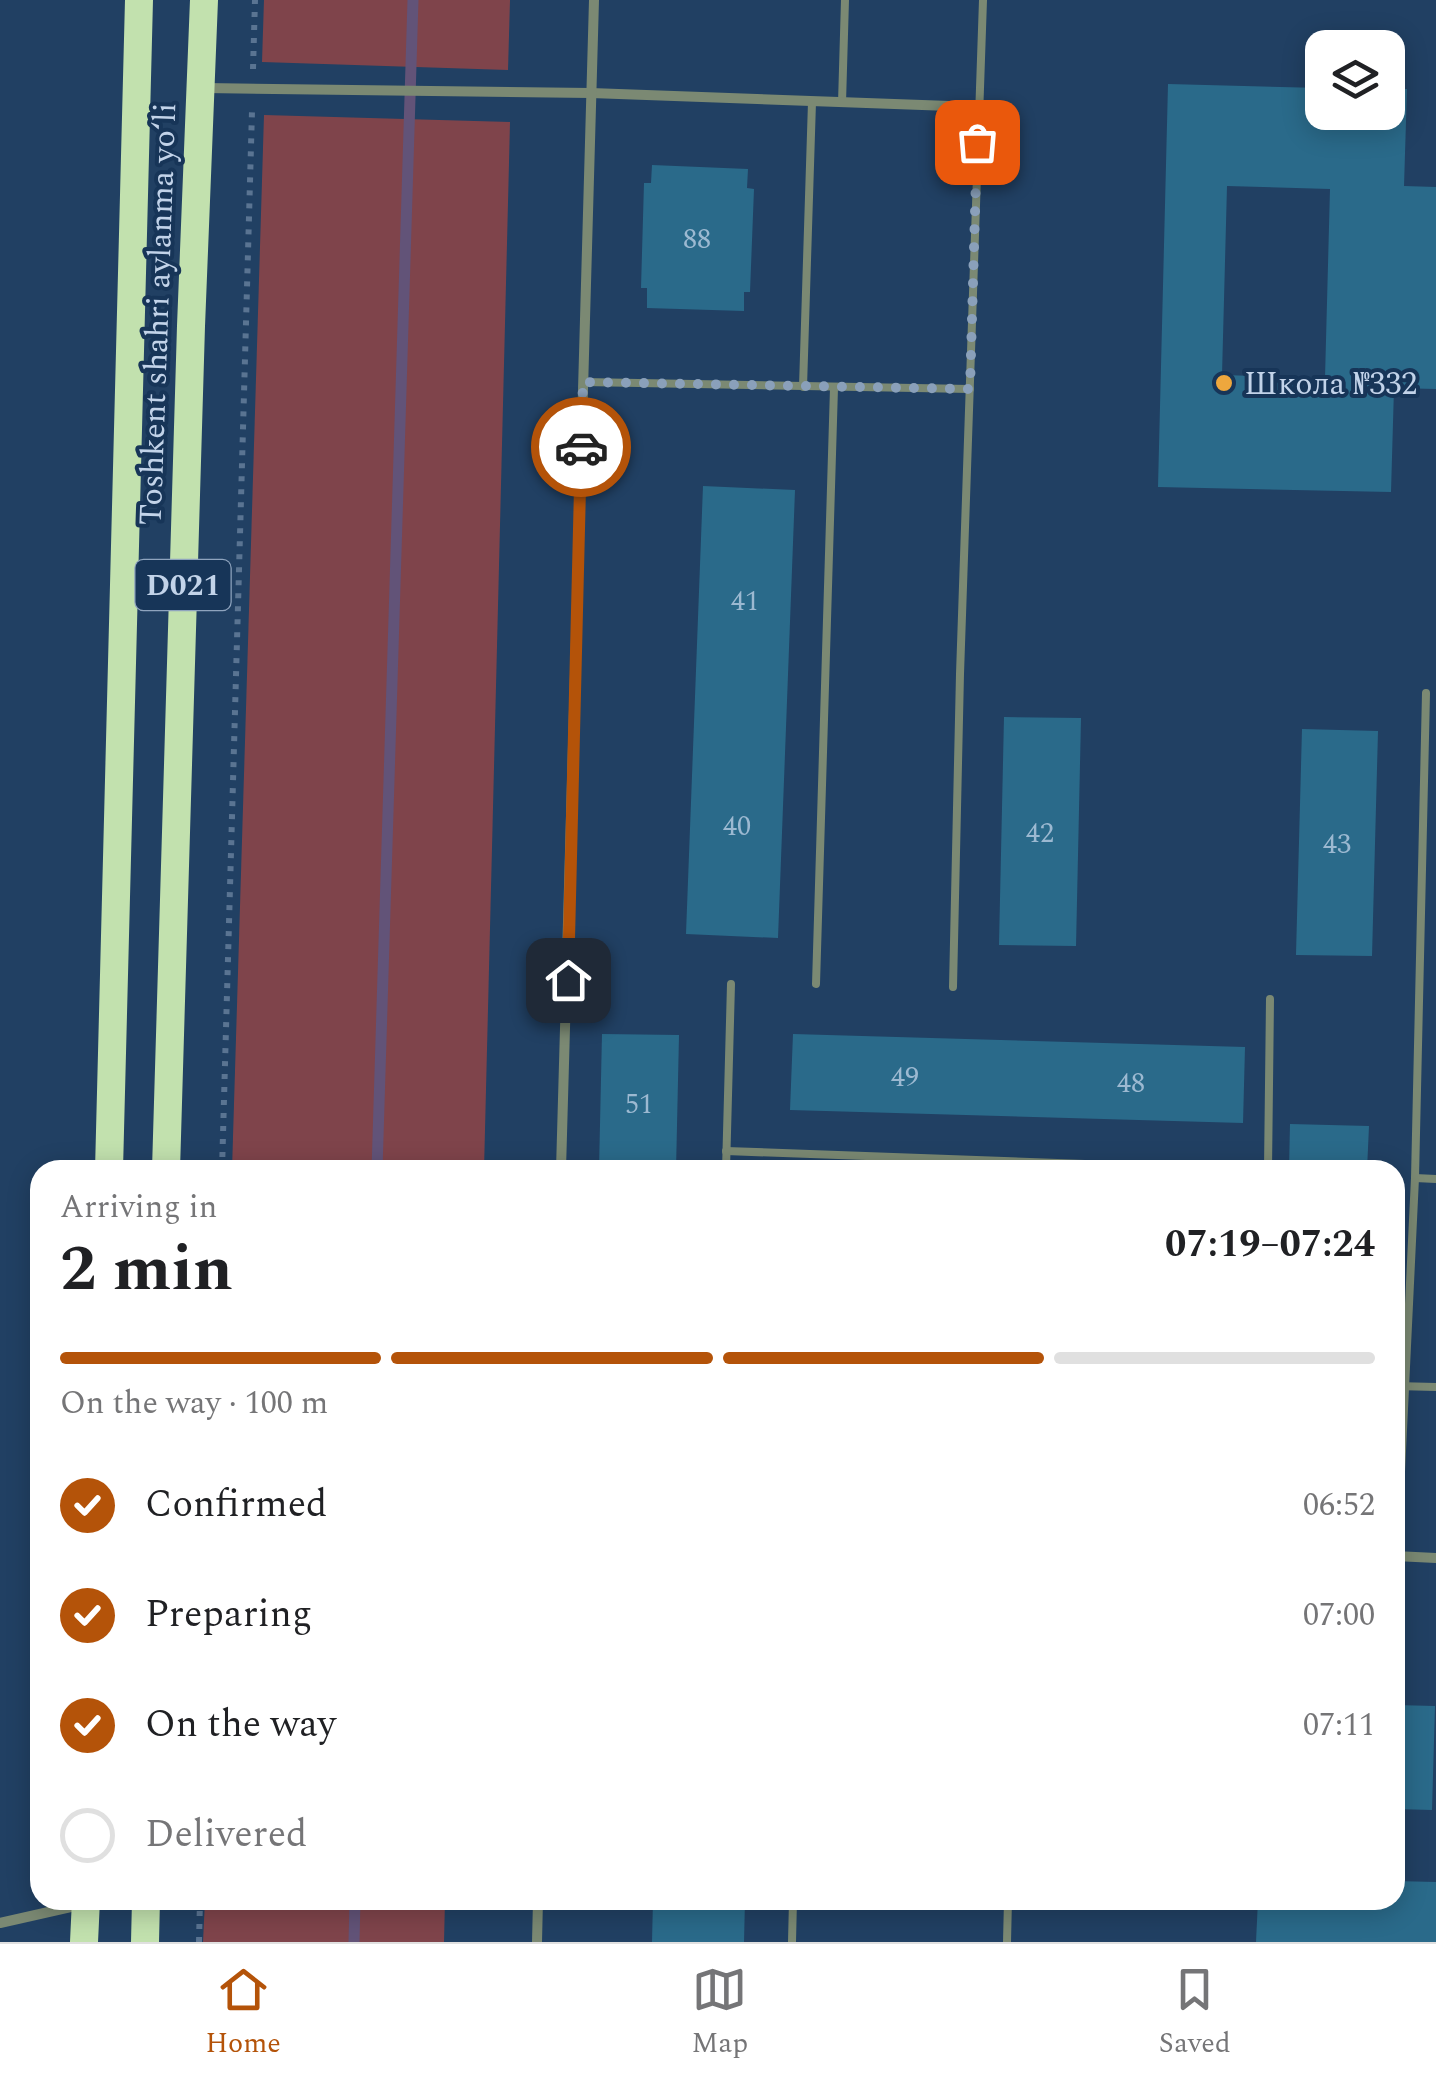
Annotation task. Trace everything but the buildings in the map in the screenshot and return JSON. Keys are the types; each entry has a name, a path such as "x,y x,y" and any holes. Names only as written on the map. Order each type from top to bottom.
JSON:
{"highway":[{"name":"Toshkent shahri aylanma yoʻli","path":"108,1160 139,0"},
{"name":"Toshkent shahri aylanma yoʻli","path":"166,1160 204,0"},
{"path":"84,1942 86,1910"},
{"path":"145,1942 146,1910"}],"street":[{"path":"561,1160 594,0"},
{"path":"200,88 591,93 978,106"},
{"path":"1405,1556 1436,1558"},
{"path":"0,1923 53,1910"},
{"path":"537,1942 538,1910"}],"lane":[{"path":"842,103 845,0"},
{"path":"953,988 983,0"},
{"path":"803,387 812,102"},
{"path":"583,382 970,389"},
{"path":"816,984 834,388"},
{"path":"1405,1303 1414,1178 1426,693"},
{"path":"726,1160 731,984"},
{"path":"1268,1160 1270,999"},
{"path":"726,1151 975,1160"},
{"path":"1414,1178 1436,1179"},
{"path":"1405,1386 1436,1386"},
{"path":"792,1942 794,1910"},
{"path":"1007,1942 1008,1910"}],"path":[{"path":"222,1160 255,0"},
{"path":"199,1942 200,1910"}],"shaded area":[{"path":"264,0 510,0 508,70 262,62"},
{"path":"264,115 510,122 484,1160 232,1160"},
{"path":"205,1910 445,1910 444,1942 203,1942"}],"waterway":[{"path":"377,1160 413,0"},
{"path":"354,1942 355,1910"}],"way so far":[{"path":"581,447 583,382 970,389 977,142"}],"place":[{"name":"Школа №332","path":"1224,383"}],"route":[{"path":"568,980 581,447"}]}
